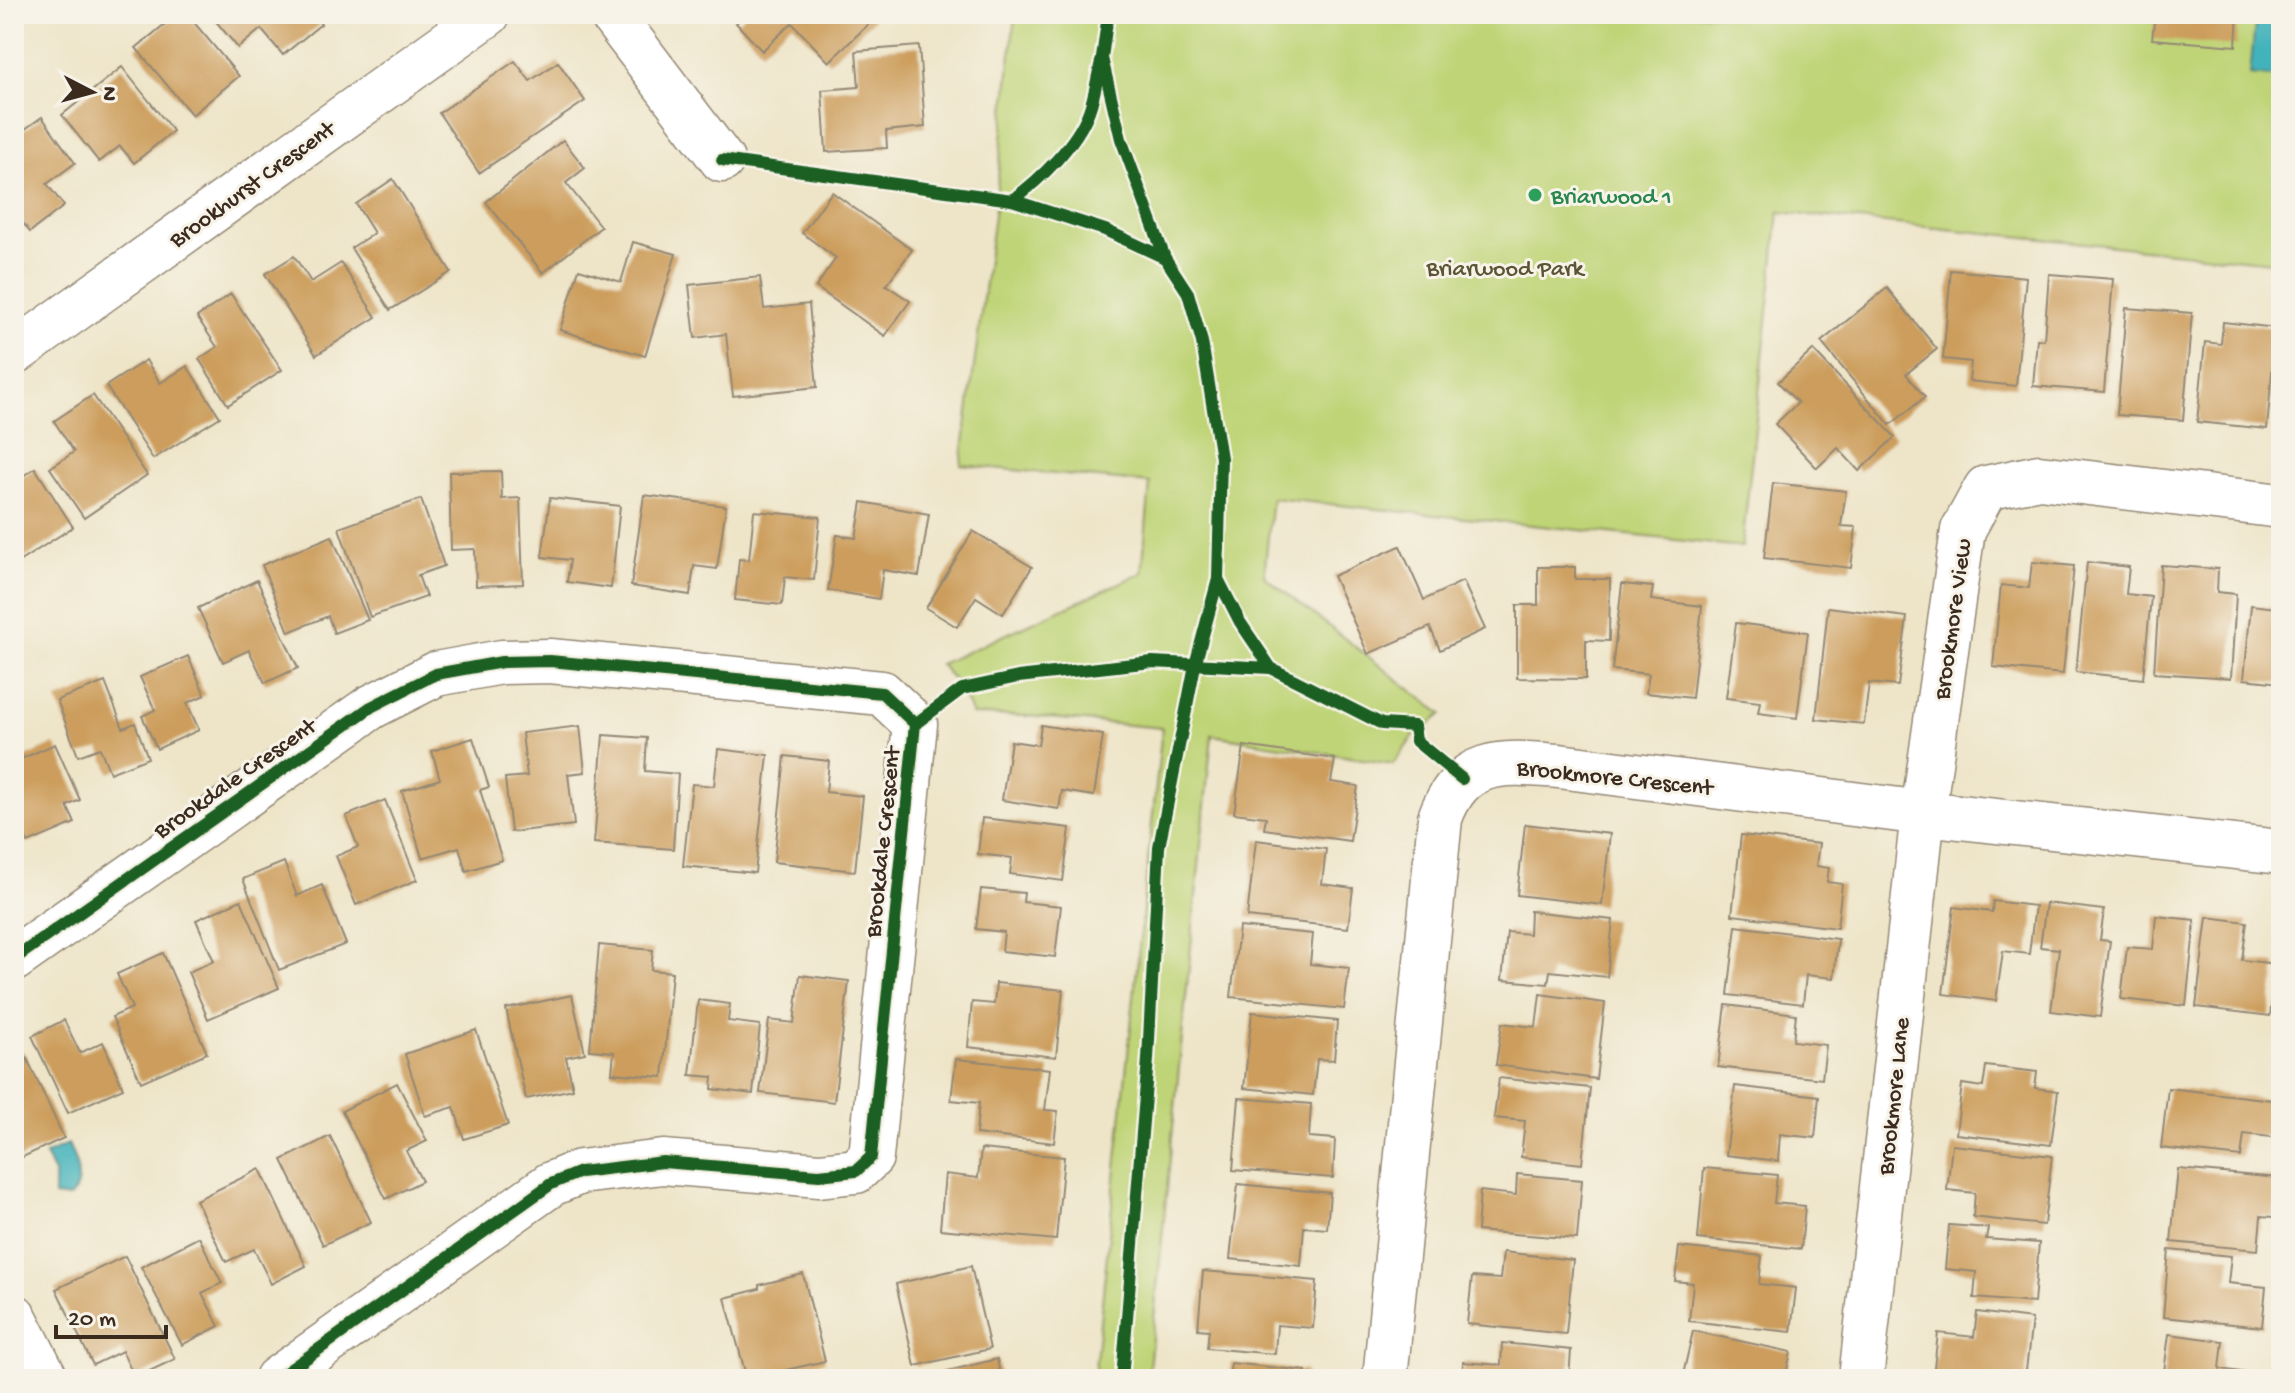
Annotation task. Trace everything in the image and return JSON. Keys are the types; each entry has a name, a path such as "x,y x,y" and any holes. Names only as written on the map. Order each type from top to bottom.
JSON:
{"street":[{"name":"Brookhurst Crescent","path":"14,353 488,14"},
{"path":"611,14 722,160"},
{"name":"Brookmore View","path":"1923,813 1963,530 1986,488 2039,477 2281,506"},
{"name":"Brookdale Crescent","path":"14,959 371,707 436,674 502,662 550,661 882,693 915,724 871,1157 856,1171 819,1175 663,1162 580,1172 551,1184 277,1379"},
{"name":"Brookmore Crescent","path":"1385,1379 1440,818 1447,796 1462,779 1487,766 1519,763 1923,813 2281,852"},
{"name":"Brookmore Lane","path":"1861,1379 1923,813"},
{"path":"14,1316 46,1379"}],"green space":[{"name":"Briarwood Park","path":"1015,14 2281,14 2281,263 1779,212 1742,547 1272,498 1264,576 1442,714 1414,736 1393,764 1212,735 1148,1379 1094,1379 1162,728 1027,716 972,715 961,689 940,664 1142,573 1150,483 961,465 995,207"}],"water":[{"path":"2256,14 2281,14 2281,78 2250,75"},
{"path":"68,1144 78,1179 69,1198 54,1196 54,1173 45,1155"}],"building":[{"path":"177,14 187,14 239,76 192,115 136,48"},
{"path":"210,14 313,14 321,24 283,55 261,29 238,48"},
{"path":"746,14 869,14 874,19 829,62 792,23 762,51 736,23"},
{"path":"2155,14 2238,14 2236,46 2152,39"},
{"path":"919,46 925,127 886,131 887,148 826,152 822,90 859,87 856,51"},
{"path":"515,61 530,81 558,62 585,101 479,173 439,113"},
{"path":"122,67 173,131 134,163 120,146 99,162 62,115"},
{"path":"42,117 75,163 47,184 64,206 30,232 14,211 14,137"},
{"path":"563,140 585,168 566,183 601,227 543,273 486,202"},
{"path":"393,179 451,272 390,310 351,248 374,233 356,204"},
{"path":"832,192 912,250 886,285 910,301 885,336 816,287 836,258 802,233"},
{"path":"633,242 676,254 645,356 560,330 579,269 621,282"},
{"path":"294,256 311,282 341,263 376,317 316,355 265,274"},
{"path":"1951,270 2026,277 2016,386 1969,381 1971,362 1943,359"},
{"path":"2049,274 2113,279 2104,392 2033,386 2037,339 2044,340"},
{"path":"760,277 764,309 809,304 817,387 733,396 726,334 695,338 689,285"},
{"path":"1887,288 1937,349 1906,374 1925,397 1890,425 1821,342"},
{"path":"231,294 282,370 228,405 199,359 217,347 197,317"},
{"path":"2126,308 2192,313 2183,420 2117,415"},
{"path":"2223,322 2276,328 2267,429 2197,422 2205,342 2221,344"},
{"path":"1813,350 1895,437 1859,471 1838,448 1817,468 1775,424 1798,403 1778,382"},
{"path":"146,360 160,383 187,366 220,417 153,459 106,386"},
{"path":"93,395 147,475 84,518 50,468 74,452 54,421"},
{"path":"35,468 73,527 14,565 14,482"},
{"path":"501,471 502,499 520,498 523,584 476,586 475,549 451,550 449,472"},
{"path":"1773,483 1846,491 1841,526 1856,527 1851,568 1764,558"},
{"path":"644,495 726,506 717,569 694,566 690,595 631,586"},
{"path":"550,498 620,506 611,588 567,582 570,560 542,557"},
{"path":"421,499 444,566 418,575 426,597 370,617 339,528"},
{"path":"862,502 929,514 919,576 883,570 879,599 828,590 837,535 856,538"},
{"path":"754,511 820,517 814,580 785,577 782,605 735,600 739,559 749,560"},
{"path":"973,531 1032,567 1003,614 976,597 957,627 926,608"},
{"path":"332,536 368,620 334,633 328,616 289,632 262,565"},
{"path":"1400,546 1424,600 1463,581 1485,629 1440,650 1430,627 1368,654 1333,576"},
{"path":"2032,562 2074,566 2063,674 1993,667 2001,585 2029,588"},
{"path":"2087,562 2129,567 2126,594 2151,597 2143,679 2076,672"},
{"path":"2161,565 2218,569 2217,592 2236,594 2231,678 2154,673"},
{"path":"1538,567 1575,567 1575,579 1610,579 1609,641 1586,640 1586,679 1517,678 1517,605 1538,605"},
{"path":"257,580 298,668 265,683 249,650 223,662 198,608"},
{"path":"1622,584 1653,587 1651,600 1702,606 1692,698 1646,693 1649,674 1612,670"},
{"path":"2279,587 2281,683 2244,679 2251,605 2277,608"},
{"path":"1828,607 1907,617 1898,686 1869,683 1864,724 1816,719"},
{"path":"1736,623 1808,632 1797,718 1758,713 1760,702 1726,698"},
{"path":"188,656 205,695 187,703 199,730 157,749 142,716 155,710 140,677"},
{"path":"105,682 123,728 135,723 148,758 110,773 100,748 78,756 57,700"},
{"path":"1041,725 1103,735 1094,796 1062,791 1059,809 1002,800 1011,741 1038,745"},
{"path":"580,726 585,772 568,774 574,825 511,832 505,778 527,776 522,733"},
{"path":"603,735 647,738 645,771 678,774 673,849 594,843"},
{"path":"473,738 489,787 480,790 502,860 466,871 459,847 422,858 402,791 440,779 432,751"},
{"path":"55,744 80,800 67,806 75,823 28,843 14,810 14,762"},
{"path":"1244,746 1335,759 1331,782 1358,786 1350,841 1264,829 1266,817 1234,813"},
{"path":"718,749 768,755 755,873 683,866 692,784 714,786"},
{"path":"785,756 829,761 826,792 863,796 855,871 774,862"},
{"path":"385,800 417,880 356,905 336,856 358,847 346,816"},
{"path":"982,818 1070,828 1063,881 1010,874 1012,858 978,854"},
{"path":"1525,824 1610,834 1602,905 1517,895"},
{"path":"1741,835 1819,844 1816,866 1829,868 1827,882 1842,884 1837,928 1732,915"},
{"path":"1256,840 1326,849 1322,884 1353,888 1348,928 1247,917"},
{"path":"284,862 297,896 322,885 346,944 279,970 243,879"},
{"path":"981,889 1024,893 1023,902 1061,906 1055,957 1002,951 1004,932 976,929"},
{"path":"241,900 279,988 208,1019 188,972 214,961 196,920"},
{"path":"1993,901 2035,906 2029,954 2003,951 1996,1001 1943,994 1954,907 1992,912"},
{"path":"2046,903 2104,910 2100,940 2110,941 2100,1017 2051,1011 2059,949 2040,947"},
{"path":"1530,911 1613,920 1607,977 1550,971 1548,984 1502,980 1507,932 1529,934"},
{"path":"2156,916 2195,920 2186,1006 2121,999 2127,947 2153,949"},
{"path":"2207,917 2247,922 2242,960 2276,964 2270,1016 2196,1007"},
{"path":"1736,926 1838,939 1834,978 1806,975 1803,1004 1728,995"},
{"path":"1239,927 1313,934 1310,964 1349,968 1344,1009 1231,997"},
{"path":"599,945 653,950 651,970 672,972 663,1077 612,1073 614,1052 590,1050"},
{"path":"163,953 207,1053 141,1082 112,1017 132,1008 117,974"},
{"path":"800,975 849,981 834,1102 760,1093 769,1020 794,1023"},
{"path":"996,983 1063,990 1056,1057 968,1047 972,1002 994,1004"},
{"path":"1540,994 1605,1003 1596,1079 1496,1065 1502,1023 1536,1027"},
{"path":"572,995 585,1053 566,1057 573,1089 526,1099 506,1009"},
{"path":"698,1000 730,1004 728,1021 760,1025 753,1094 712,1089 713,1077 690,1075"},
{"path":"1726,1005 1796,1014 1793,1041 1826,1045 1822,1079 1718,1067"},
{"path":"1252,1012 1337,1021 1334,1060 1317,1059 1313,1095 1244,1088"},
{"path":"64,1020 80,1053 103,1042 123,1088 68,1113 32,1036"},
{"path":"476,1030 508,1125 464,1139 454,1107 425,1116 405,1054"},
{"path":"24,1052 64,1138 14,1161 14,1057"},
{"path":"956,1059 1050,1069 1045,1110 1058,1111 1054,1143 976,1134 979,1103 951,1100"},
{"path":"1986,1066 2037,1072 2035,1088 2058,1091 2051,1145 1956,1134 1962,1084 1983,1087"},
{"path":"1499,1078 1590,1088 1582,1164 1521,1157 1525,1121 1494,1118"},
{"path":"397,1083 427,1141 406,1151 422,1181 386,1199 342,1111"},
{"path":"1735,1086 1819,1096 1815,1138 1780,1134 1778,1161 1726,1155"},
{"path":"2168,1088 2281,1101 2281,1138 2244,1134 2241,1157 2161,1148"},
{"path":"1239,1098 1311,1104 1309,1137 1335,1139 1333,1178 1233,1170"},
{"path":"330,1136 371,1222 323,1245 282,1160"},
{"path":"1952,1145 2052,1156 2044,1225 1973,1217 1975,1193 1947,1190"},
{"path":"981,1149 1064,1157 1056,1240 940,1229 945,1174 978,1178"},
{"path":"1704,1168 1777,1175 1774,1203 1805,1206 1801,1249 1698,1239"},
{"path":"260,1169 306,1266 271,1284 254,1249 226,1262 196,1200"},
{"path":"2178,1169 2278,1178 2274,1217 2261,1216 2258,1250 2171,1242"},
{"path":"1517,1174 1582,1180 1577,1239 1477,1231 1480,1191 1516,1195"},
{"path":"1238,1184 1330,1193 1327,1229 1304,1227 1301,1266 1230,1259"},
{"path":"1949,1225 1988,1228 1986,1239 2039,1243 2034,1303 1974,1298 1976,1272 1945,1269"},
{"path":"199,1237 222,1283 202,1293 219,1326 182,1345 141,1267"},
{"path":"1679,1247 1762,1256 1759,1284 1796,1288 1791,1332 1689,1321 1693,1283 1675,1281"},
{"path":"2169,1250 2231,1256 2228,1283 2266,1287 2262,1327 2163,1317"},
{"path":"1503,1252 1573,1260 1566,1334 1467,1324 1472,1277 1500,1279"},
{"path":"125,1256 175,1359 135,1378 122,1351 93,1365 56,1289"},
{"path":"971,1266 990,1349 915,1366 896,1284"},
{"path":"1203,1271 1317,1281 1313,1328 1277,1325 1275,1354 1207,1348 1209,1330 1198,1329"},
{"path":"803,1274 825,1361 747,1379 725,1298 759,1289 759,1285"},
{"path":"1977,1312 2032,1319 2025,1379 1933,1377 1938,1333 1974,1337"},
{"path":"1693,1331 1791,1352 1785,1379 1682,1379"},
{"path":"2169,1334 2223,1341 2220,1369 2255,1374 2254,1379 2163,1379"},
{"path":"1502,1343 1571,1350 1569,1379 1462,1379 1463,1362 1501,1365"},
{"path":"997,1359 1001,1379 919,1379 919,1378"},
{"path":"1231,1363 1306,1371 1305,1379 1229,1379"},
{"path":"827,1372 829,1379 804,1379 804,1378"}],"cycle path":[{"path":"1108,14 1102,58 1121,139 1165,258 1188,293 1202,342 1221,458 1218,579"},
{"path":"1012,200 1046,172 1076,136 1091,105 1101,62"},
{"path":"722,160 1012,200 1105,230 1165,258"},
{"path":"1122,1379 1148,1059 1159,847 1195,665 1218,579 1240,622 1271,668 1382,724 1414,726 1416,741 1462,779"},
{"path":"14,959 371,707 436,674 502,662 550,661 882,693 915,724 871,1157 856,1171 819,1175 663,1162 580,1172 551,1184 277,1379"},
{"path":"915,724 962,689 1018,677 1152,662 1271,668"}],"place":[{"name":"Briarwood 1","path":"1535,195"}]}
